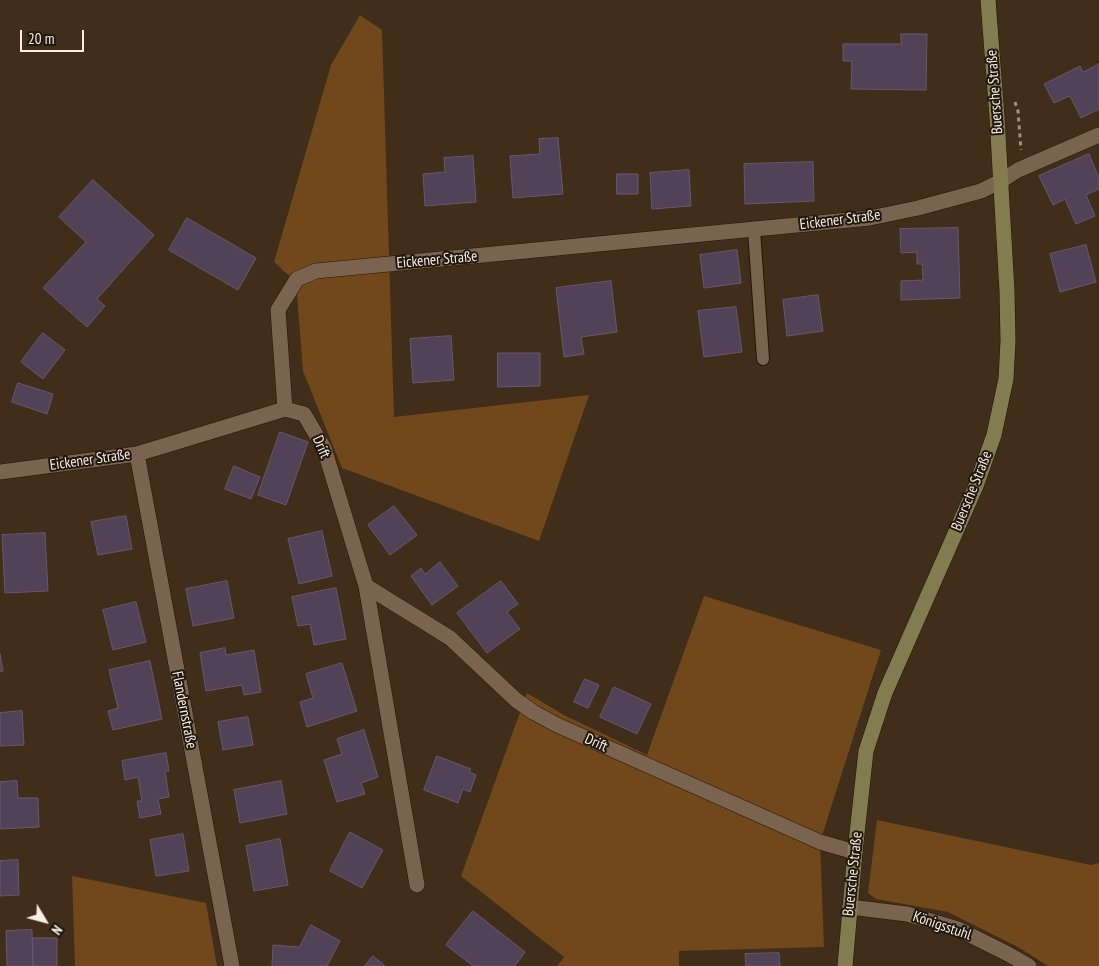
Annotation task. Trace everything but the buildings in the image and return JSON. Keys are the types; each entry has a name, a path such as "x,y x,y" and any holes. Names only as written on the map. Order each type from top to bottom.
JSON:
{"main road":[{"name":"Buersche Straße","path":"844,966 866,751 885,693 976,486 994,434 1006,379 1008,341 1007,291 988,0"}],"street":[{"name":"Eickener Straße","path":"0,472 137,454 285,409 278,310 297,279 316,271 870,218 918,208 981,191 1001,182 1018,170 1099,135"},
{"name":"Drift","path":"285,409 304,414 324,448 366,586 418,885"},
{"name":"Flandernstraße","path":"137,454 232,966"},
{"name":"Drift","path":"366,586 450,638 516,700 541,717 820,842 855,852"},
{"name":"Königsstuhl","path":"850,907 907,914 958,929 1029,966"}],"lane":[{"path":"754,230 763,359"}],"shaded area":[{"path":"360,15 382,30 394,417 589,395 539,541 342,468 303,371 296,282 274,262 331,65"},
{"path":"704,596 881,650 820,842 824,947 679,951 679,966 557,966 564,957 461,876 527,693 564,715 647,755"},
{"path":"877,820 1091,865 1099,863 1099,966 1048,966 1018,947 948,912 876,899 868,893"},
{"path":"72,876 206,903 217,966 75,966"}]}
